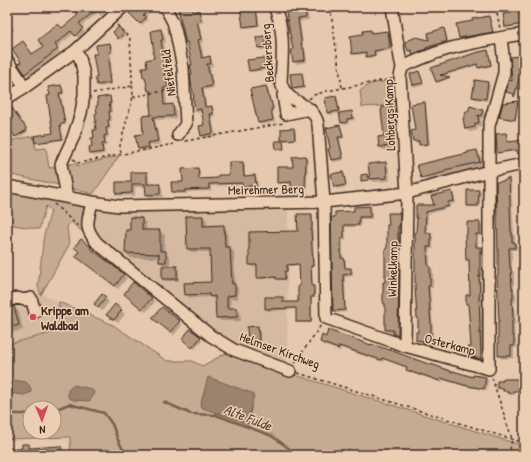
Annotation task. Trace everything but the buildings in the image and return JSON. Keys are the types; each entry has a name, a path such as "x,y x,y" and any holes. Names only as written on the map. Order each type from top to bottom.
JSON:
{"street":[{"path":"7,98 75,51 124,7"},
{"name":"Niefelfeld","path":"165,7 169,13 176,33 183,68 186,124 178,135"},
{"name":"Beckersberg","path":"274,7 278,17 282,37 281,83 285,92 314,114 318,124 324,202"},
{"path":"392,7 401,72"},
{"name":"Lohbergs Kamp","path":"407,193 401,72 436,52 524,34"},
{"name":"Osterkamp","path":"326,318 405,346 489,369 489,126 504,73 501,38"},
{"path":"67,197 61,164 73,138 81,113 84,95 84,75 80,58 75,51"},
{"path":"7,60 25,87"},
{"path":"285,92 283,95 286,114 306,107"},
{"name":"Meirehmer Berg","path":"7,186 51,198 67,197 119,206 324,202 407,193 489,171 524,164"},
{"name":"Winkelkamp","path":"405,346 407,193"},
{"path":"90,234 87,225 92,202"},
{"path":"324,202 326,318"},
{"name":"Helmser Kirchweg","path":"90,234 97,243 211,336 234,350 290,370"},
{"path":"7,301 17,298 25,300 31,298 35,312"}],"path":[{"path":"330,7 342,88"},
{"path":"496,7 501,38"},
{"path":"112,18 130,39 133,97 120,145 121,154"},
{"path":"306,107 314,95 401,72"},
{"path":"84,95 132,86"},
{"path":"133,97 184,87"},
{"path":"51,198 86,234 90,234"},
{"path":"290,370 326,318"},
{"path":"489,369 512,439 509,455"},
{"name":"Helmser Kirchweg","path":"290,370 524,443"}],"shaded area":[{"path":"387,81 396,87 398,105 362,107 360,91 370,84"},
{"path":"33,136 36,149 46,148 49,168 76,163 77,166 119,156 93,194 7,174 7,151 10,141"},
{"path":"7,190 84,204 85,234 71,222 67,227 69,245 41,295 38,287 44,235 51,211 46,206 39,229 7,224"},
{"path":"84,204 288,207 287,364 234,348 85,234"},
{"name":"Krippe am Waldbad","path":"32,290 59,302 59,331 8,343 10,350 7,351 7,297"},
{"path":"59,302 113,325 167,361 192,361 202,366 230,351 282,371 524,446 524,455 71,455 70,437 62,437 62,400 22,400 22,439 7,439 7,351 10,350 8,344 59,331"}],"water":[{"path":"208,377 254,394 248,424 200,407"},
{"path":"7,379 26,382 32,392 24,395 7,393"},
{"path":"74,385 91,389 94,392 93,397 89,401 73,400 68,397 68,390"}],"waterway":[{"name":"Alte Fulde","path":"164,402 191,414 216,415 272,436 298,455"},
{"path":"62,407 69,404 104,413 112,424 126,455"},
{"path":"7,410 15,414 22,414"}],"place":[{"name":"Krippe am Waldbad","path":"33,317"}]}
